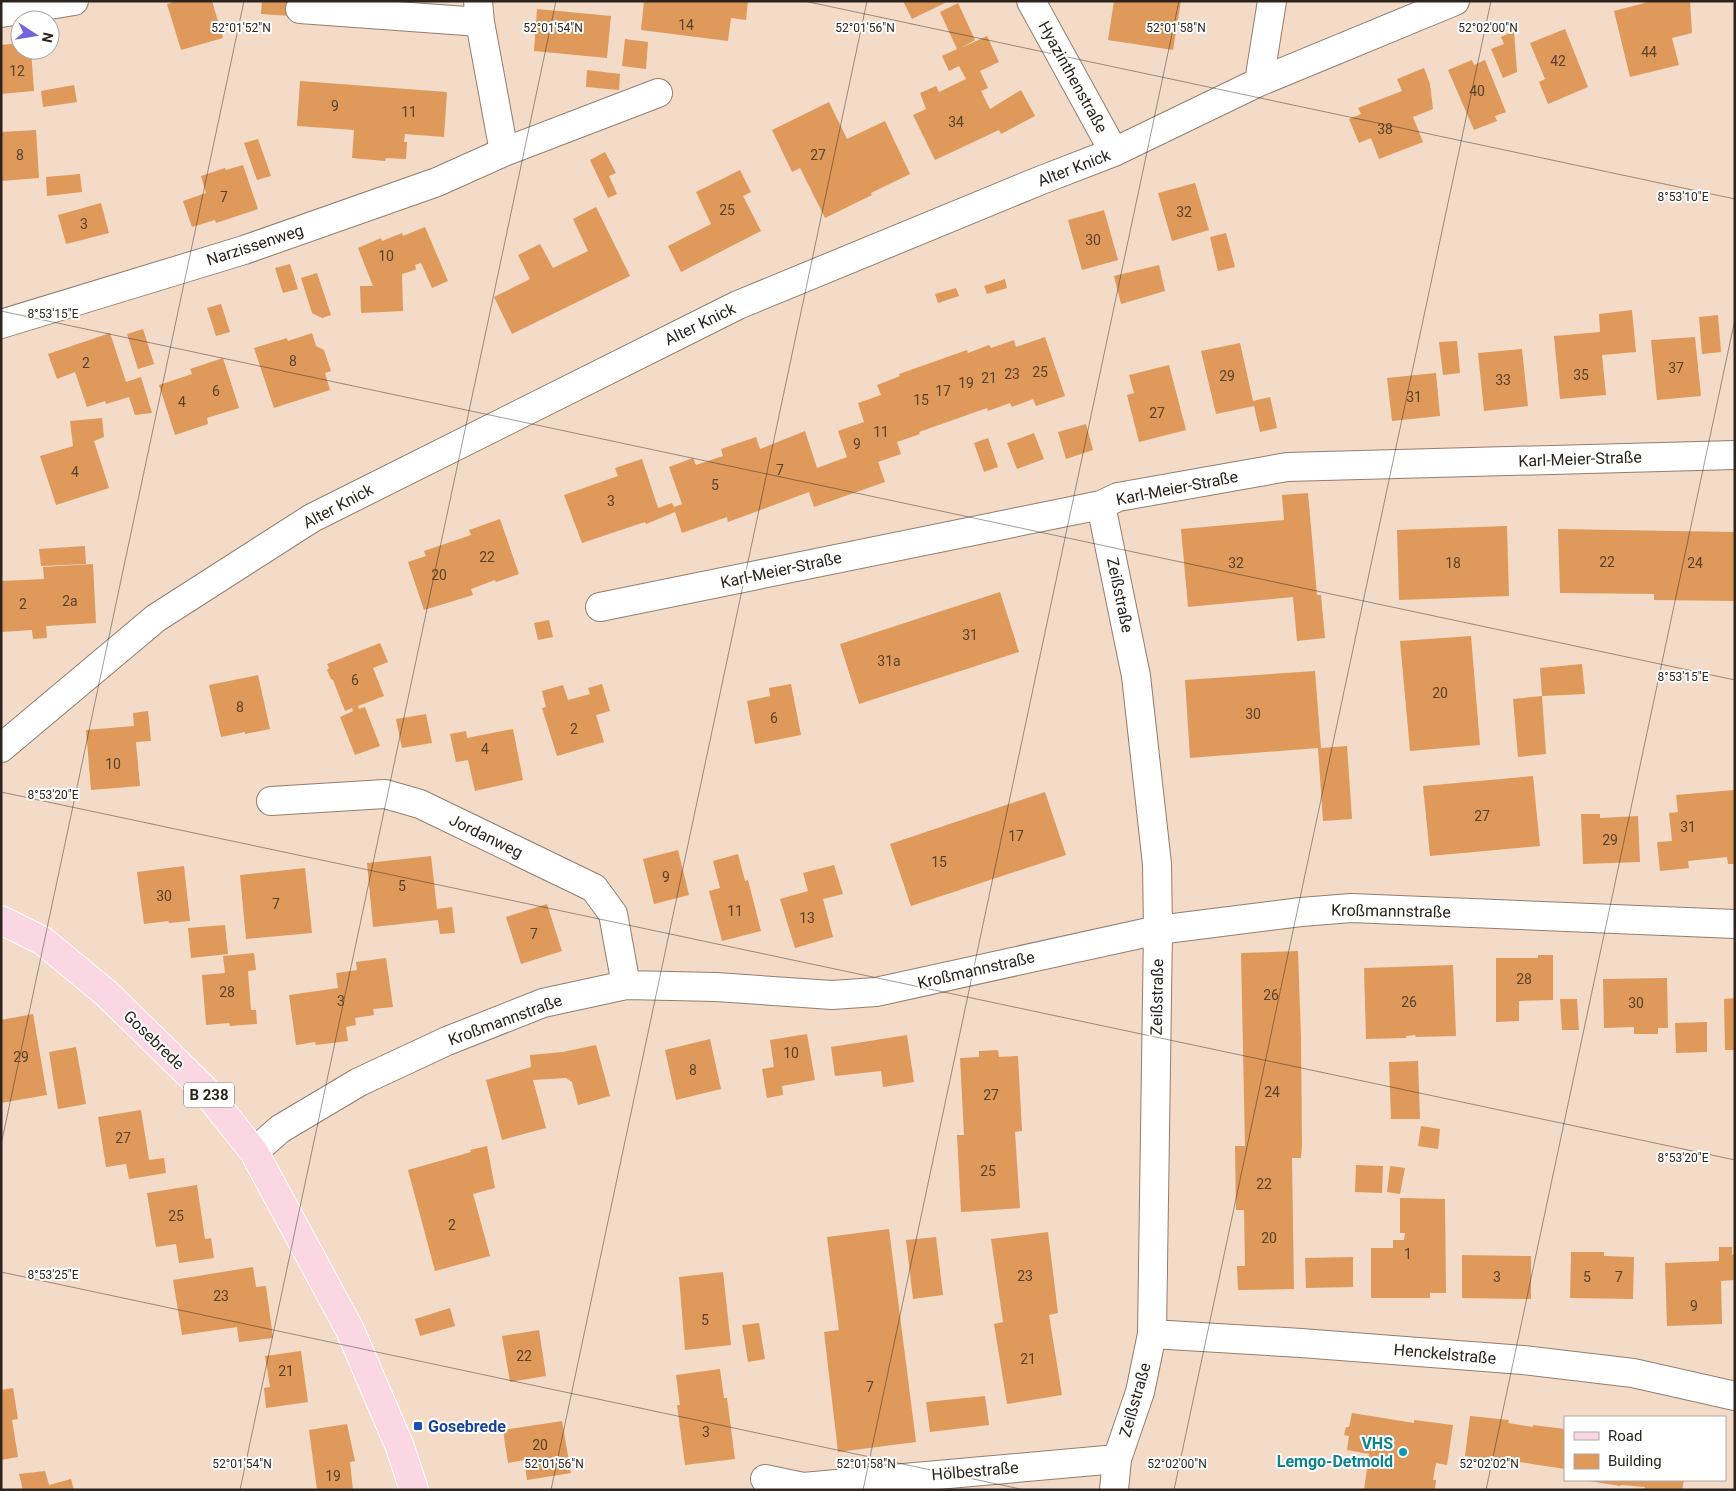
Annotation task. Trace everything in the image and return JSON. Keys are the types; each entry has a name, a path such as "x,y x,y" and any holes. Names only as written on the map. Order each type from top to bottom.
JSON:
{"main road":[{"name":"Gosebrede","path":"1,920 43,941 106,993 204,1089 254,1152 350,1330 400,1447 414,1490"}],"street":[{"path":"1,13 74,1"},
{"name":"Hyazinthenstraße","path":"1031,1 1114,152"},
{"path":"1259,82 1272,1"},
{"name":"Alter Knick","path":"1,748 156,618 312,518 738,305 1114,152 1259,82 1455,1"},
{"path":"300,9 479,12 504,152"},
{"name":"Narzissenweg","path":"1,324 253,246 437,182 504,152 658,93"},
{"name":"Karl-Meier-Straße","path":"600,607 1101,505 1118,497 1287,467 1735,455"},
{"name":"Zeißstraße","path":"1101,505 1136,676 1157,864 1158,930 1152,1334 1140,1392 1117,1459 1114,1490"},
{"name":"Jordanweg","path":"271,801 385,794 420,804 594,888 613,914 626,985"},
{"name":"Kroßmannstraße","path":"254,1152 280,1129 359,1082 447,1041 543,1003 626,985 716,987 832,995 876,992 1158,930 1301,912 1351,908 1735,924"},
{"name":"Henckelstraße","path":"1152,1334 1301,1342 1523,1360 1634,1374 1735,1396"},
{"name":"Hölbestraße","path":"765,1479 803,1488 1117,1459"}],"building":[{"path":"177,1 212,1 223,38 181,50 167,4"},
{"path":"262,1 292,1 291,16 261,14"},
{"path":"644,1 748,1 746,20 731,18 728,41 641,30"},
{"path":"903,1 949,1 912,19"},
{"path":"1114,1 1181,1 1173,50 1108,40"},
{"path":"1652,1 1690,1 1692,33 1672,38 1679,65 1630,77 1614,11"},
{"path":"958,3 975,40 961,48 987,36 999,62 980,71 988,88 981,91 990,109 1021,90 1035,116 1001,134 999,130 935,160 913,115 926,109 920,93 936,86 939,92 966,79 959,66 949,71 942,56 957,49 940,12"},
{"path":"537,9 611,16 607,58 534,51"},
{"path":"1565,29 1588,87 1548,104 1539,82 1545,79 1530,43"},
{"path":"1514,31 1517,72 1503,78 1491,49 1504,44 1501,37"},
{"path":"625,39 648,42 646,69 622,66"},
{"path":"10,44 10,60 32,60 34,91 1,94 1,45"},
{"path":"1472,60 1474,65 1485,60 1506,112 1495,116 1497,121 1474,130 1448,70"},
{"path":"1424,68 1430,84 1433,109 1413,117 1423,142 1379,159 1371,138 1359,143 1349,119 1361,114 1358,108 1402,91 1397,79"},
{"path":"587,70 620,74 619,90 586,87"},
{"path":"300,81 447,92 444,137 405,134 404,142 407,142 406,159 386,158 385,161 352,158 354,130 297,126"},
{"path":"74,85 77,102 43,107 41,91"},
{"path":"829,102 847,139 885,121 910,174 825,218 800,168 792,172 772,130"},
{"path":"36,130 39,178 1,181 1,132"},
{"path":"258,139 271,176 257,180 244,143"},
{"path":"605,152 616,173 609,176 617,194 608,198 590,160"},
{"path":"243,165 258,209 216,223 215,220 192,227 183,201 206,193 201,176 225,168 226,170"},
{"path":"740,170 751,192 743,196 761,231 681,272 668,246 711,224 696,192"},
{"path":"80,174 82,192 47,196 46,177"},
{"path":"1195,183 1209,230 1172,241 1158,193"},
{"path":"101,203 109,233 66,244 58,215"},
{"path":"596,207 630,276 512,334 494,297 530,279 518,255 540,244 553,268 588,251 573,219"},
{"path":"1104,210 1118,260 1082,270 1068,220"},
{"path":"425,227 448,281 432,288 421,263 415,265 415,270 402,274 403,311 361,313 360,286 373,286 358,248 381,238 382,241 402,233 403,236"},
{"path":"1226,233 1235,267 1218,271 1210,237"},
{"path":"290,264 298,289 283,293 275,268"},
{"path":"1159,265 1165,291 1121,304 1114,276"},
{"path":"317,273 331,315 322,318 312,313 301,278"},
{"path":"1005,279 1007,288 987,294 984,286"},
{"path":"956,288 959,296 938,303 935,294"},
{"path":"221,304 230,332 216,336 207,308"},
{"path":"1632,310 1636,352 1602,355 1606,395 1560,399 1554,336 1600,332 1599,314"},
{"path":"1718,315 1721,352 1702,354 1699,317"},
{"path":"143,329 154,364 138,369 127,334"},
{"path":"110,333 126,382 141,377 152,413 135,415 129,397 106,404 105,401 87,407 75,372 57,379 48,354"},
{"path":"312,333 316,346 324,350 331,371 325,373 330,390 274,408 254,348 287,338 288,341"},
{"path":"1045,337 1065,396 1036,406 1033,399 1012,407 1010,403 988,411 987,408 919,432 920,434 897,442 901,454 878,462 885,482 814,507 809,492 728,522 727,517 682,533 675,512 646,524 645,522 582,543 564,495 618,476 615,468 642,459 658,508 672,503 674,507 682,504 669,467 693,458 696,465 723,456 721,449 756,437 760,449 805,431 817,468 847,457 838,431 864,422 858,403 881,395 877,385 900,376 899,374 967,350 968,353 989,345 991,348 1014,340 1016,347"},
{"path":"1695,337 1701,396 1657,400 1651,340"},
{"path":"1457,341 1460,373 1443,375 1439,342"},
{"path":"1240,343 1253,401 1270,397 1277,428 1260,432 1254,406 1216,414 1201,351"},
{"path":"1522,349 1528,406 1484,411 1478,353"},
{"path":"223,358 239,408 207,418 208,424 175,435 159,385 192,374 190,369"},
{"path":"1169,365 1186,430 1139,442 1127,395 1134,393 1129,375"},
{"path":"1436,373 1440,416 1392,421 1387,378"},
{"path":"102,418 104,437 94,441 109,488 56,505 40,456 73,446 70,421"},
{"path":"1086,424 1093,450 1066,459 1058,432"},
{"path":"1034,433 1044,459 1017,469 1007,443"},
{"path":"988,438 998,467 984,472 974,443"},
{"path":"1308,493 1317,595 1321,595 1325,638 1297,641 1293,597 1188,607 1181,529 1284,520 1282,495"},
{"path":"500,519 519,574 471,589 473,595 424,610 408,562 426,556 424,551 471,535 469,530"},
{"path":"1507,526 1509,596 1399,600 1397,530"},
{"path":"1558,529 1735,532 1735,601 1654,600 1654,594 1560,593"},
{"path":"85,546 86,564 41,566 39,549"},
{"path":"93,564 96,623 46,626 47,638 33,639 32,630 1,632 1,581 44,579 43,567"},
{"path":"1000,592 1019,652 859,704 840,644"},
{"path":"549,620 553,637 538,640 534,623"},
{"path":"1471,636 1480,745 1410,751 1400,641"},
{"path":"380,643 388,662 373,668 384,696 358,706 359,709 365,707 380,746 355,755 340,717 353,711 352,708 345,711 327,670 329,668 327,664"},
{"path":"1582,664 1585,694 1542,696 1540,668"},
{"path":"1315,671 1321,748 1347,746 1352,819 1323,821 1318,748 1190,758 1185,680"},
{"path":"258,675 270,729 221,737 209,685"},
{"path":"602,684 610,711 596,715 604,742 557,756 542,708 546,707 542,691 563,685 568,700 590,694 588,688"},
{"path":"791,684 801,735 755,744 747,701 770,696 769,688"},
{"path":"1542,696 1546,754 1518,757 1513,699"},
{"path":"148,711 151,741 136,742 140,786 91,790 86,730 134,726 133,713"},
{"path":"426,714 432,743 402,748 396,719"},
{"path":"513,729 523,780 475,791 468,760 456,762 450,734 466,731 467,738"},
{"path":"1533,776 1540,846 1430,856 1423,786"},
{"path":"1734,790 1735,864 1728,864 1727,857 1688,861 1689,868 1660,871 1657,842 1672,841 1669,813 1678,812 1676,795"},
{"path":"1045,792 1066,855 911,906 890,844"},
{"path":"1581,814 1600,814 1600,818 1638,816 1640,862 1583,864"},
{"path":"678,850 689,895 654,904 643,859"},
{"path":"738,854 745,881 748,880 761,931 722,941 709,891 720,888 713,861"},
{"path":"431,856 437,909 452,907 455,933 440,934 438,920 373,927 367,863"},
{"path":"834,865 843,894 823,899 833,937 795,948 780,899 808,891 803,873"},
{"path":"184,866 190,921 144,924 137,872"},
{"path":"305,868 312,933 246,939 240,875"},
{"path":"547,904 562,951 521,964 506,917"},
{"path":"225,925 228,954 191,958 188,928"},
{"path":"1298,951 1302,1145 1301,1158 1292,1158 1294,1289 1238,1290 1237,1266 1245,1266 1244,1210 1236,1210 1235,1146 1245,1146 1241,953"},
{"path":"254,953 256,970 248,971 251,1010 256,1010 257,1024 230,1026 229,1023 206,1025 202,975 225,973 223,956"},
{"path":"1538,955 1553,955 1553,1000 1519,1001 1519,1021 1496,1022 1496,958 1538,958"},
{"path":"386,958 393,1007 373,1009 374,1015 355,1018 356,1025 346,1027 348,1041 316,1045 315,1042 296,1045 289,995 338,988 336,973 357,970 356,962"},
{"path":"1453,965 1456,1036 1416,1037 1415,1035 1406,1036 1406,1038 1366,1039 1364,968"},
{"path":"1667,978 1668,1028 1658,1028 1658,1034 1634,1034 1634,1027 1604,1028 1603,979"},
{"path":"1735,998 1735,1050 1725,1050 1724,999"},
{"path":"1560,999 1577,999 1579,1030 1562,1030"},
{"path":"33,1014 47,1095 1,1103 1,1020"},
{"path":"1707,1022 1707,1052 1676,1053 1675,1023"},
{"path":"807,1034 815,1080 782,1086 783,1095 767,1098 762,1069 774,1067 770,1040"},
{"path":"907,1035 914,1082 883,1087 881,1071 835,1076 831,1047"},
{"path":"710,1039 721,1089 676,1100 665,1050"},
{"path":"596,1045 610,1096 578,1105 572,1082 566,1078 533,1080 546,1128 502,1140 486,1080 531,1067 530,1055 563,1052"},
{"path":"76,1047 86,1104 58,1109 49,1052"},
{"path":"998,1050 999,1057 1018,1056 1022,1131 1015,1132 1020,1208 961,1212 957,1135 964,1135 960,1058 979,1057 979,1051"},
{"path":"1418,1061 1420,1119 1391,1119 1389,1062"},
{"path":"141,1110 149,1160 164,1158 166,1173 129,1179 126,1164 106,1167 98,1117"},
{"path":"1421,1126 1440,1129 1438,1149 1418,1146"},
{"path":"487,1146 495,1188 473,1194 490,1256 435,1271 408,1170"},
{"path":"1356,1165 1383,1166 1382,1193 1355,1192"},
{"path":"1390,1166 1405,1168 1400,1194 1387,1192"},
{"path":"197,1185 205,1239 211,1238 214,1258 179,1263 176,1244 156,1247 147,1193"},
{"path":"1400,1198 1445,1199 1446,1293 1430,1293 1430,1298 1371,1298 1371,1248 1393,1248 1393,1240 1404,1240 1405,1233 1400,1233"},
{"path":"889,1229 916,1442 838,1452 824,1332 839,1330 827,1237"},
{"path":"1048,1232 1058,1313 1049,1315 1062,1395 1007,1404 994,1324 1003,1322 991,1239"},
{"path":"936,1237 943,1295 913,1299 906,1240"},
{"path":"1719,1247 1732,1247 1732,1255 1735,1254 1735,1280 1721,1281 1722,1324 1667,1326 1665,1263 1719,1261"},
{"path":"1571,1252 1604,1252 1604,1256 1634,1257 1633,1299 1570,1298"},
{"path":"1462,1255 1531,1256 1531,1299 1462,1298"},
{"path":"1353,1257 1353,1287 1306,1288 1305,1258"},
{"path":"253,1267 256,1287 266,1286 273,1338 239,1342 237,1327 182,1335 173,1280"},
{"path":"723,1272 731,1345 685,1350 679,1277"},
{"path":"450,1308 455,1326 420,1336 415,1319"},
{"path":"759,1323 765,1359 748,1362 742,1325"},
{"path":"539,1330 546,1376 510,1382 502,1336"},
{"path":"301,1351 308,1402 266,1408 264,1388 270,1387 265,1356"},
{"path":"720,1369 724,1398 727,1398 735,1459 685,1465 677,1405 680,1405 676,1375"},
{"path":"13,1388 18,1419 12,1420 18,1457 1,1460 1,1390"},
{"path":"985,1396 989,1425 930,1432 926,1402"},
{"name":"VHS Lemgo-Detmold","path":"1352,1413 1414,1423 1414,1420 1453,1425 1447,1465 1436,1463 1433,1480 1436,1480 1435,1490 1364,1490 1369,1454 1347,1450 1349,1436 1344,1435 1346,1427 1349,1427"},
{"path":"1470,1416 1509,1420 1508,1423 1533,1427 1533,1425 1564,1429 1564,1469 1465,1456"},
{"path":"562,1421 571,1473 527,1480 524,1460 508,1463 503,1430"},
{"path":"347,1424 355,1461 350,1462 353,1490 317,1490 309,1430"},
{"path":"45,1471 49,1485 71,1479 74,1490 23,1490 19,1474"},
{"path":"1589,1481 1684,1481 1682,1490 1652,1490 1644,1489 1645,1487 1620,1486"}],"place":[{"name":"Gosebrede","path":"418,1426"},
{"name":"VHS Lemgo-Detmold","path":"1403,1452"}]}
